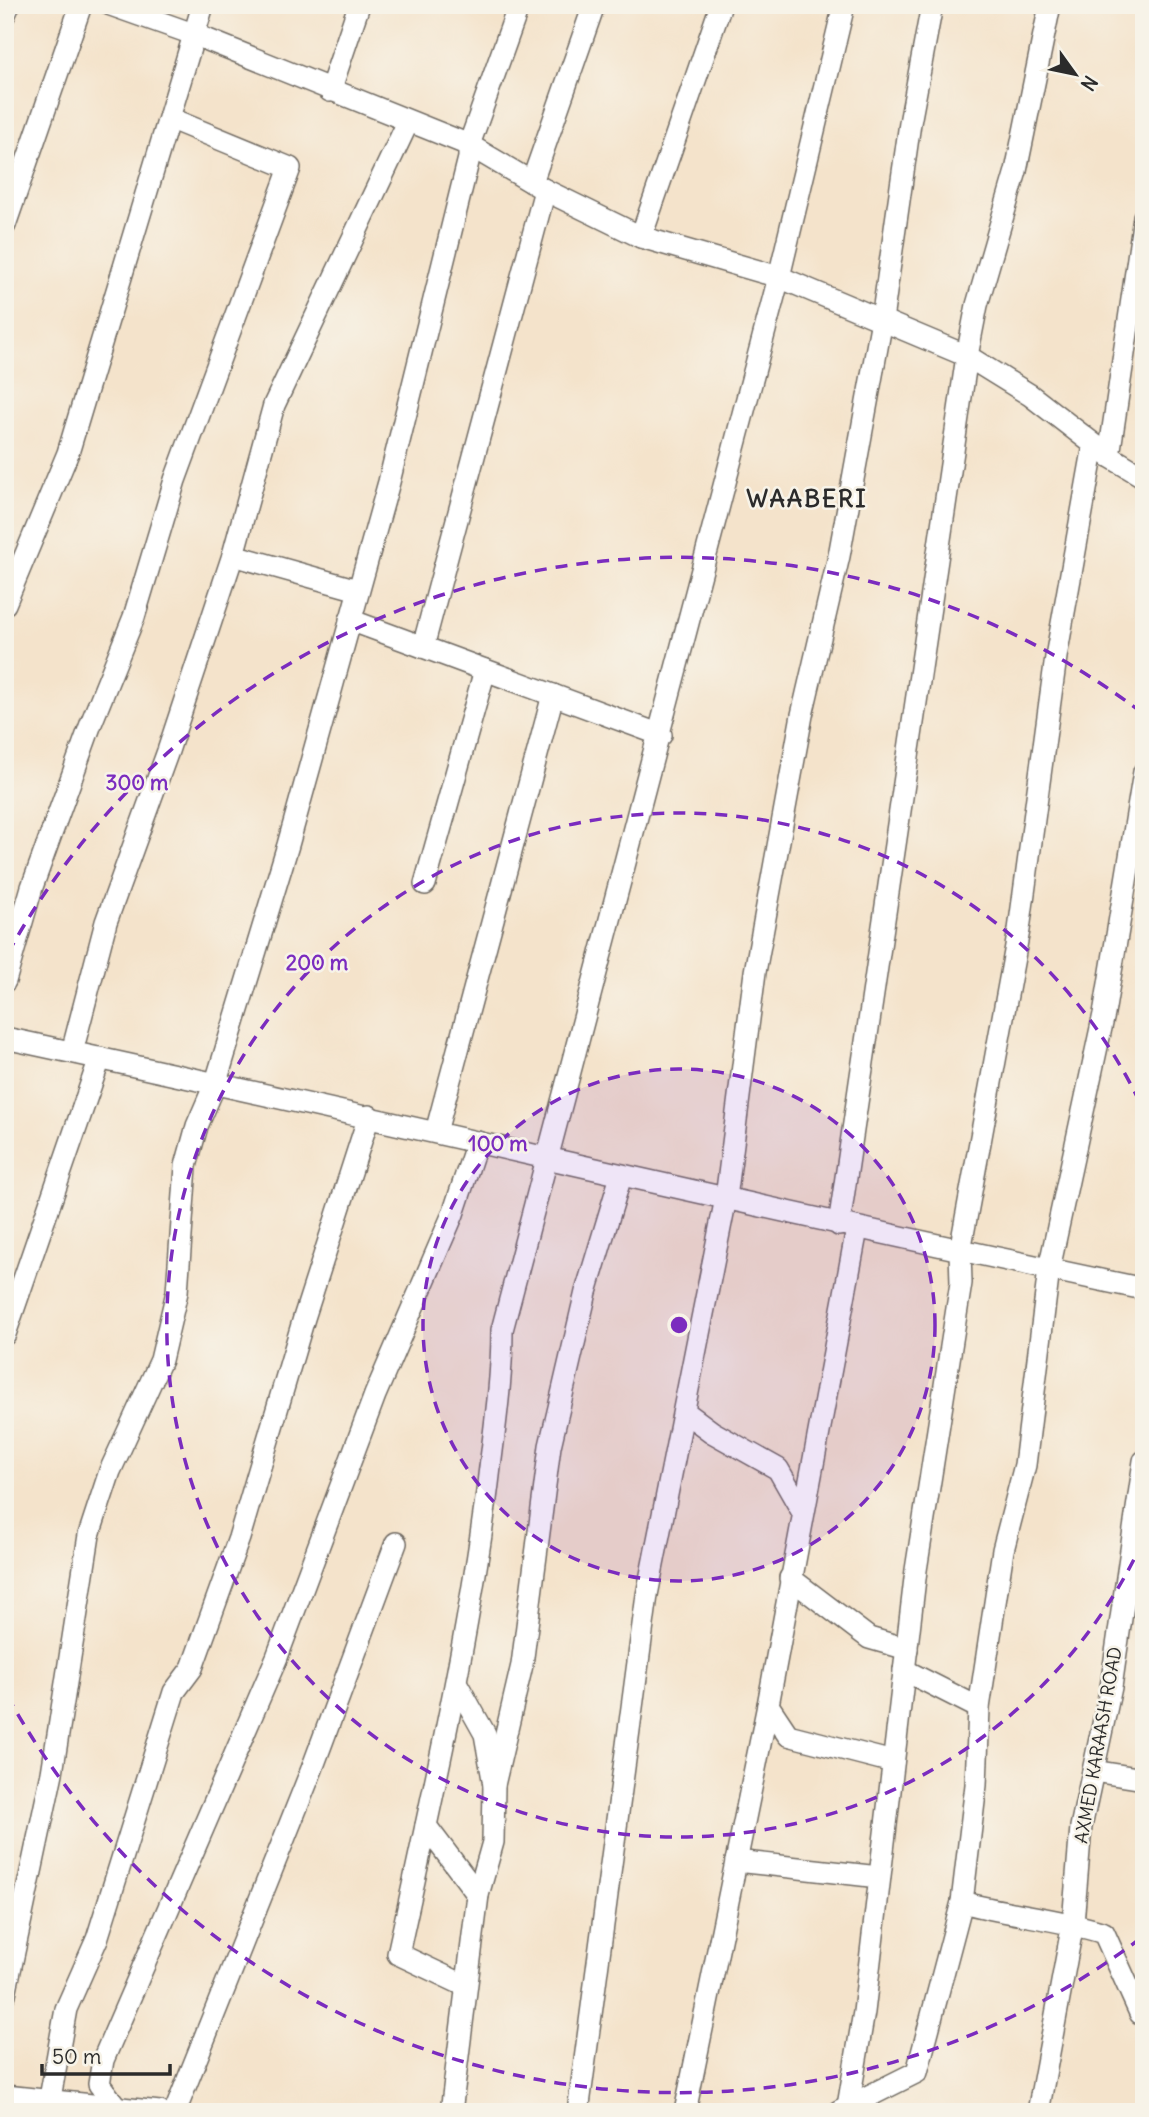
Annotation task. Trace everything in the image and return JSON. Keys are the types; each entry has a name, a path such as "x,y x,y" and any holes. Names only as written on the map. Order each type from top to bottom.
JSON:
{"street":[{"path":"5,14 9,5"},
{"path":"5,225 81,5"},
{"path":"111,5 193,34 469,145 539,186 641,237 779,278 967,356 1030,395 1102,451 1144,477"},
{"path":"5,604 68,453 171,119 193,34 204,5"},
{"path":"330,91 359,5"},
{"path":"5,1994 52,1773 89,1535 110,1471 161,1360 177,1292 186,1166 197,1126 216,1082 258,949 389,482 469,158 469,145 519,5"},
{"path":"424,647 539,186 594,5"},
{"path":"641,237 721,5"},
{"path":"466,1986 398,1954 457,1684 480,1549 502,1370 502,1330 779,278 844,5"},
{"path":"579,2112 648,1595 726,1198 755,972 802,715 839,556 882,320 910,124 932,5"},
{"path":"685,2112 768,1705 848,1227 967,356 980,292 1016,171 1050,5"},
{"path":"5,981 32,887 92,721 134,617 175,480 290,168 171,119"},
{"path":"72,1052 106,922 168,751 233,555 274,405 408,122"},
{"path":"844,2110 864,2012 916,1570 961,1283 960,1251 1018,930 1056,657 1102,451 1144,217"},
{"path":"233,555 358,590"},
{"path":"350,620 661,734"},
{"path":"425,884 485,670"},
{"path":"436,1132 553,695"},
{"path":"844,2110 917,2072 962,1902 976,1785 979,1708 1003,1550 1025,1465 1049,1269 1104,1014 1144,772"},
{"path":"5,1038 369,1116 621,1177 1144,1289"},
{"path":"5,1334 100,1058"},
{"path":"50,2098 66,2009 97,1939 174,1692 192,1668 239,1538 304,1318 369,1116"},
{"path":"118,2110 99,2084 103,2060 276,1657 375,1395 453,1214 477,1142"},
{"path":"494,1785 523,1665 550,1446 586,1292 621,1177"},
{"path":"685,1412 712,1433 778,1469 802,1511"},
{"name":"AXMED KARAASH ROAD","path":"1038,2112 1073,1923 1080,1827 1111,1687 1144,1461"},
{"path":"175,2112 313,1769 396,1543"},
{"path":"790,1578 869,1638 979,1708"},
{"path":"451,2112 478,1895 493,1842 494,1785 485,1734 457,1684"},
{"path":"768,1705 788,1735 892,1762"},
{"path":"1093,1771 1144,1779"},
{"path":"426,1826 478,1895"},
{"path":"736,1861 879,1877"},
{"path":"962,1902 1025,1917 1073,1923 1104,1933 1140,2013 1144,2013"},
{"path":"5,2095 50,2098 82,2108 160,2112"}],"district":[{"name":"WAABERI","path":"807,498"}]}
